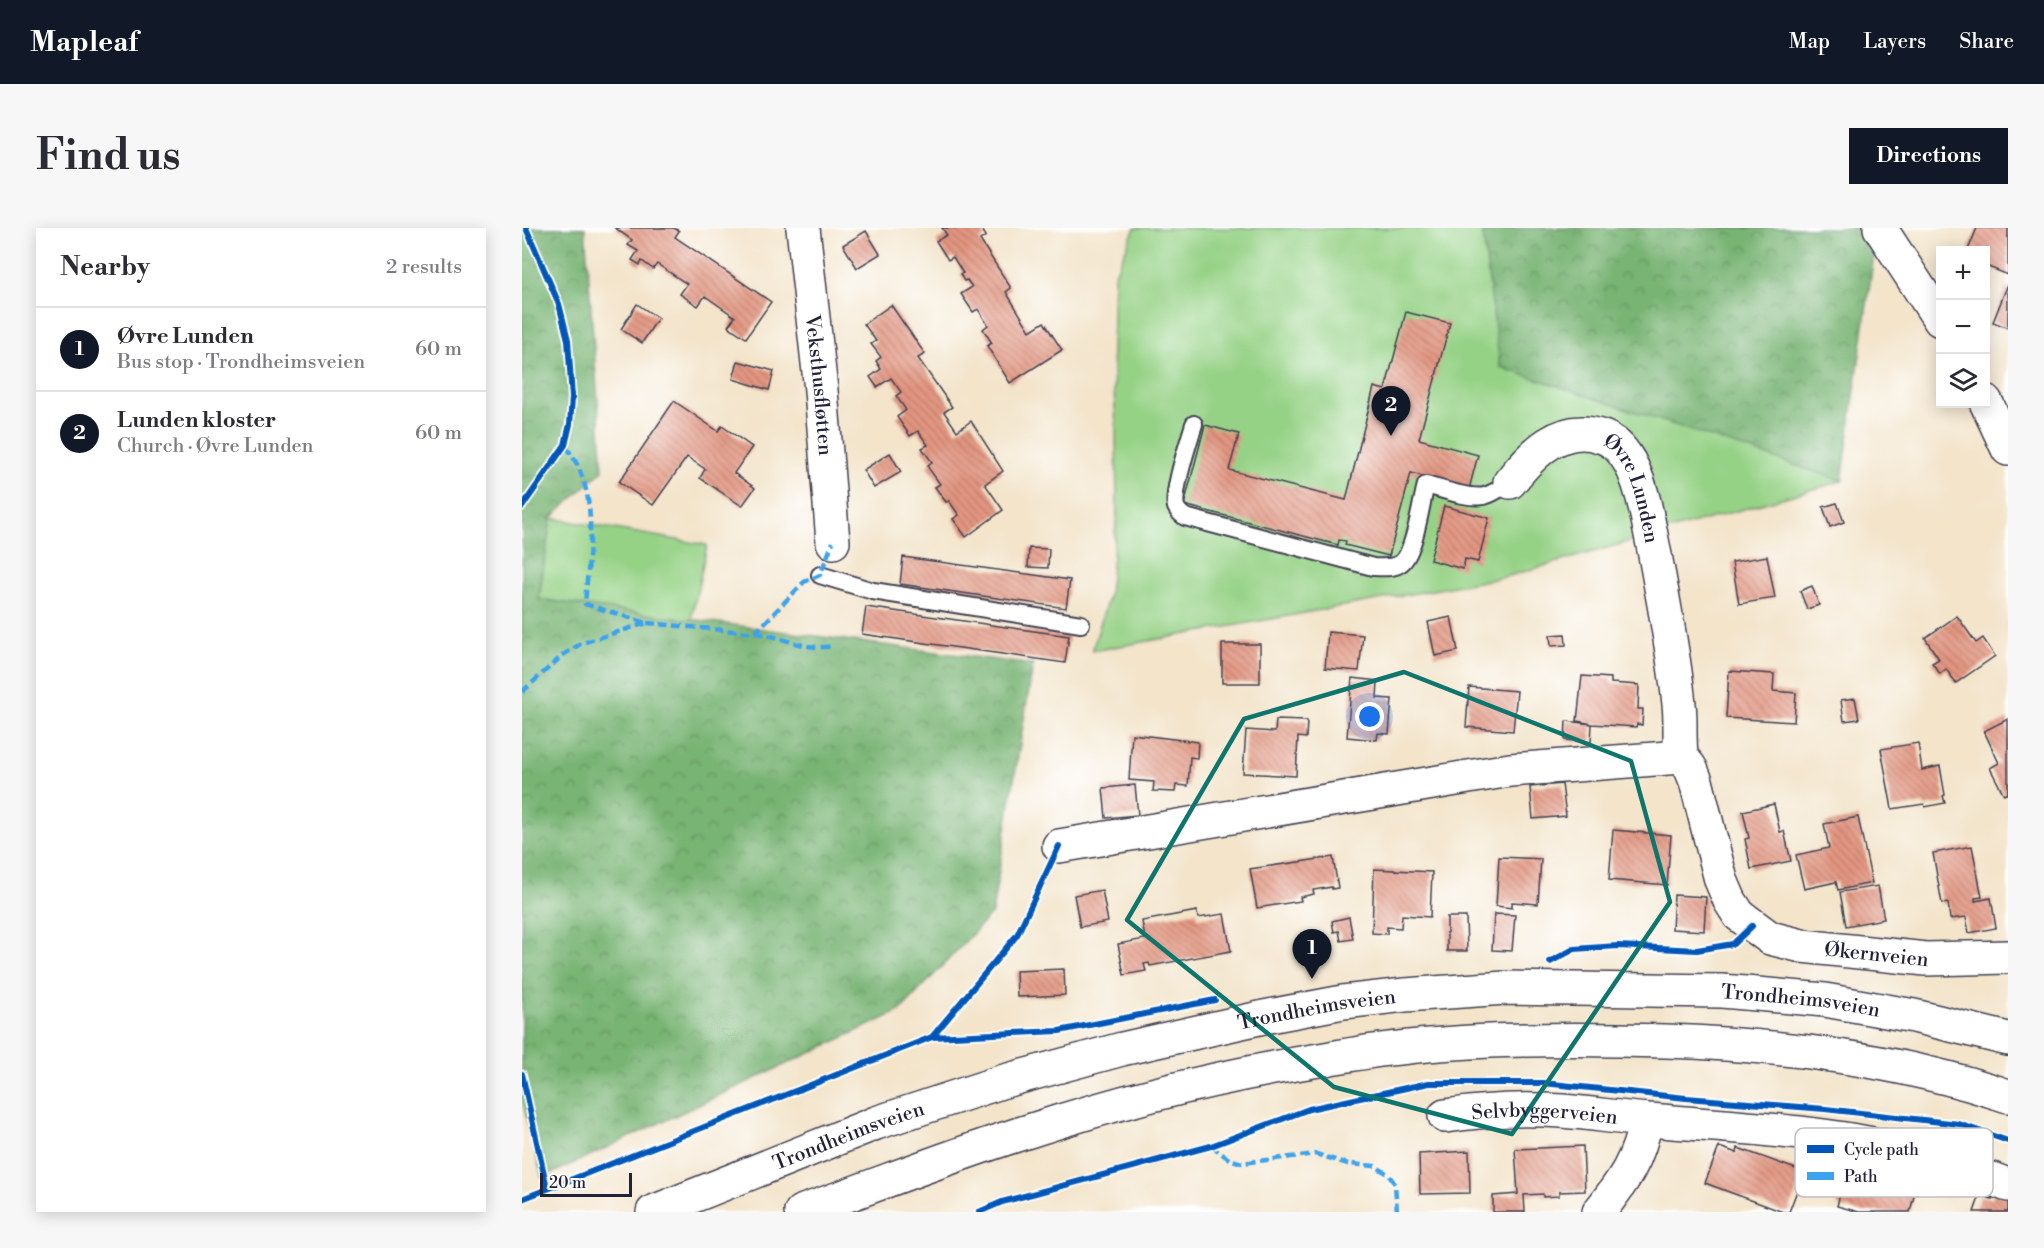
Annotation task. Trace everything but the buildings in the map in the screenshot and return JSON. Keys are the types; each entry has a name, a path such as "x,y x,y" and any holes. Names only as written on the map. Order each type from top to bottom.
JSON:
{"main road":[{"name":"Veksthusfløtten","path":"803,228 821,390 833,542"},
{"path":"1880,228 1936,312"},
{"path":"1989,408 2008,449"},
{"name":"Øvre Lunden","path":"1510,482 1541,448 1569,434 1581,432 1598,435 1615,443 1624,453 1637,480 1649,526 1669,630 1679,705 1681,757 1690,767 1696,781 1721,880 1739,915 1752,926"},
{"path":"1059,846 1510,770 1681,757"},
{"name":"Økernveien","path":"1752,926 1770,938 1802,946 1926,959 2008,957"},
{"name":"Trondheimsveien","path":"653,1212 876,1123 1001,1082 1133,1046 1343,1002 1505,988 1722,991 1825,1000 1914,1016 2008,1039"},
{"path":"801,1212 1030,1130 1148,1096 1273,1068 1398,1048 1504,1041 1620,1040 1719,1043 1812,1051 1898,1065 2008,1096"},
{"name":"Selvbyggerveien","path":"1444,1116 1475,1111 1514,1109 1562,1111 1795,1133"},
{"name":"Selvbyggerveien","path":"1599,1212 1622,1183 1633,1164 1641,1144 1646,1120"},
{"path":"858,1212 932,1165"},
{"name":"Selvbyggerveien","path":"1993,1179 2008,1185"}],"lane":[{"name":"Øvre Lunden","path":"1194,424 1176,490 1176,507 1179,513 1185,517 1373,567 1392,567 1401,563 1406,557 1411,547 1426,485 1473,496 1485,496 1510,482"},
{"path":"820,575 873,591 1081,624"}],"highlighted area":[{"path":"1404,672 1631,761 1670,902 1512,1134 1334,1087 1127,920 1244,719"}],"green space":[{"path":"522,228 585,228 603,470 551,518 539,599 1033,665 992,913 900,1011 542,1178 522,1100"},
{"path":"1135,228 1482,228 1500,367 1842,481 1505,577 1092,651 1109,595 1117,514 1112,353 1114,276"},
{"path":"1482,228 1856,228 1874,254 1842,481 1500,367"},
{"path":"551,518 707,545 691,620 539,599"}],"marked path":[{"path":"522,692 563,655 582,643 647,623 585,604 590,538 589,506 580,470 565,445"},
{"path":"647,623 755,633 804,582 820,575 833,542"},
{"path":"755,633 802,645 833,646"},
{"path":"1211,1146 1229,1159 1242,1163 1316,1154 1348,1164 1375,1166 1388,1174 1395,1184 1397,1212"}],"cycle path":[{"path":"522,507 565,445 570,424 572,398 568,340 559,304 526,228"},
{"path":"932,1037 1017,935 1059,846"},
{"path":"1550,962 1574,949 1618,946 1697,950 1733,944 1752,926"},
{"path":"522,1199 932,1037 1059,1031 1215,1000"},
{"path":"522,1074 547,1188"},
{"path":"979,1212 1002,1202 1211,1146 1309,1109 1429,1083 1543,1083 1686,1098 1825,1109 1959,1124 1971,1128"},
{"path":"1993,1136 2008,1141"}],"place":[{"name":"Lunden kloster","path":"1391,436"},
{"name":"Øvre Lunden","path":"1312,979"}]}
